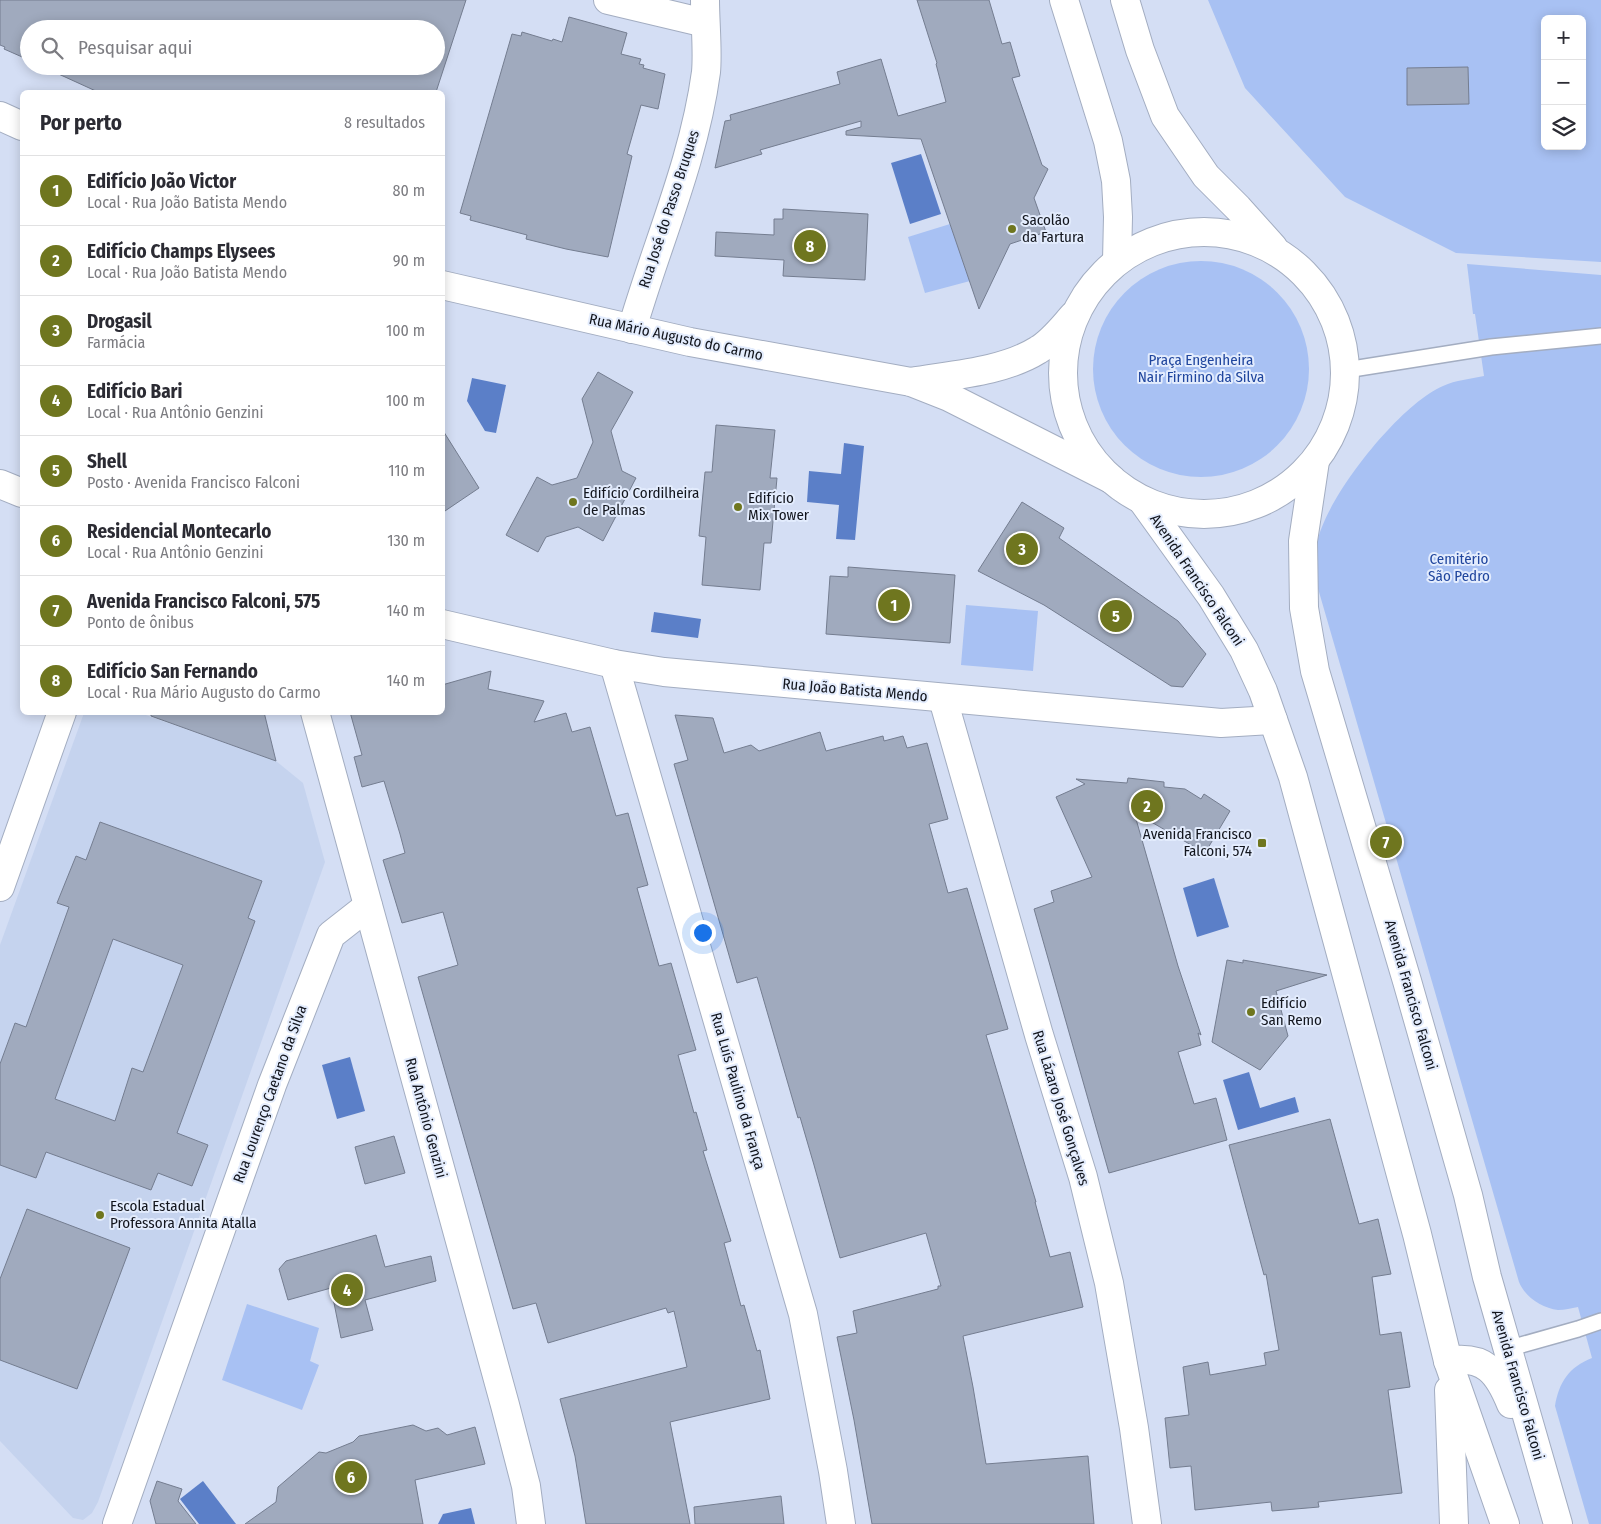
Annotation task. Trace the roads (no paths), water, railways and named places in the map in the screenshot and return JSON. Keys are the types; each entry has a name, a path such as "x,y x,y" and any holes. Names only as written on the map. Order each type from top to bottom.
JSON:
{"street":[{"path":"608,0 705,12"},
{"path":"1064,0 1108,141 1116,190 1118,217 1117,261"},
{"path":"1125,0 1140,50 1165,116 1206,176 1276,250 1304,272 1327,301 1341,334 1346,370 1343,402 1332,434 1315,461 1292,484 1265,500 1235,510 1204,514 1172,510 1142,500 1110,479 1087,453 1070,420 1062,386 1064,350 1074,316 1092,286 1117,261 1141,246 1167,236 1195,232 1223,233 1250,239 1276,250"},
{"name":"Rua José do Passo Bruques","path":"632,328 684,171 694,132 706,71 705,12"},
{"path":"0,116 20,125"},
{"name":"Rua Mário Augusto do Carmo","path":"445,286 690,342 911,382 949,397 1110,479"},
{"name":"Rua Mário Augusto do Carmo","path":"911,382 999,366 1021,359 1039,350 1074,316"},
{"name":"Avenida Francisco Falconi","path":"1315,461 1303,541 1304,608 1315,671 1418,1018 1468,1195 1487,1277 1558,1524"},
{"path":"0,484 20,492"},
{"name":"Avenida Francisco Falconi","path":"1142,500 1211,596 1244,650 1263,692 1293,777 1417,1234 1448,1361 1505,1524"},
{"name":"Rua João Batista Mendo","path":"445,625 614,664 664,672 1221,723 1272,720"},
{"name":"Rua Luís Paulino da França","path":"614,664 803,1314 833,1471 841,1524"},
{"name":"Rua Lázaro José Gonçalves","path":"942,698 1039,1035 1083,1177 1108,1283 1134,1428 1147,1524"},
{"path":"0,887 61,715"},
{"name":"Rua Antônio Genzini","path":"316,715 510,1423 526,1486 530,1524"},
{"name":"Rua Lourenço Caetano da Silva","path":"117,1524 272,1085 331,935 368,906"},
{"path":"1454,1524 1448,1361 1462,1358 1474,1361 1486,1366 1496,1374 1503,1383 1535,1466 1546,1484"}],"lane":[{"path":"1346,370 1491,347 1601,336"},
{"path":"1507,1349 1601,1321"}],"place":[{"name":"Sacolão da Fartura","path":"1012,229"},
{"name":"Edifício San Fernando","path":"810,246"},
{"name":"Edifício Cordilheira de Palmas","path":"573,502"},
{"name":"Edifício Mix Tower","path":"738,507"},
{"name":"Drogasil","path":"1022,549"},
{"name":"Edifício João Victor","path":"894,605"},
{"name":"Shell","path":"1116,616"},
{"name":"Edifício Champs Elysees","path":"1147,806"},
{"name":"Avenida Francisco Falconi, 575","path":"1386,842"},
{"name":"Avenida Francisco Falconi, 574","path":"1262,843"},
{"name":"Edifício San Remo","path":"1251,1012"},
{"name":"Escola Estadual Professora Annita Atalla","path":"100,1215"},
{"name":"Edifício Bari","path":"347,1290"},
{"name":"Residencial Montecarlo","path":"351,1477"}],"park label":[{"name":"Praça Engenheira Nair Firmino da Silva","path":"1201,368"},
{"name":"Cemitério São Pedro","path":"1459,568"}]}
